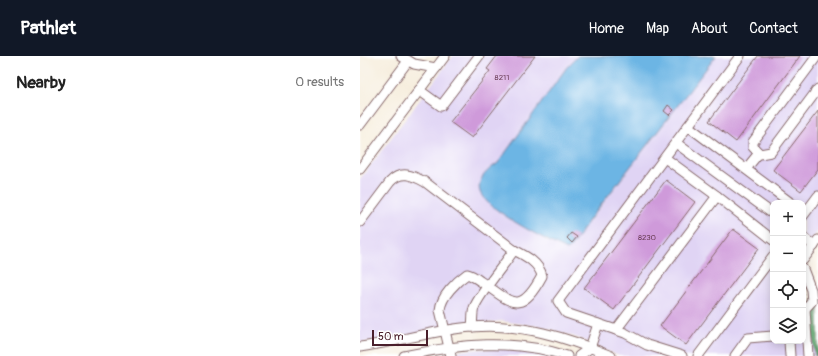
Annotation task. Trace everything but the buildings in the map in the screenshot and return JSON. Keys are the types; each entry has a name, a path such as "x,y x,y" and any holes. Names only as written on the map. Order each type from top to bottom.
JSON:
{"street":[{"path":"360,169 445,56"},
{"path":"419,90 441,106 479,56"},
{"path":"682,356 647,345 616,330 566,313 558,300 740,56"},
{"path":"759,153 753,147 753,142 817,56"},
{"path":"360,125 404,58 425,67 436,68"},
{"path":"746,169 759,153 771,152 818,89"},
{"path":"688,126 787,200"},
{"path":"676,143 770,212"},
{"path":"665,158 770,238"},
{"path":"360,222 394,177 403,174 415,176 514,250 533,261 541,270 542,276 525,300 515,303 471,275 467,274 455,284 440,305 441,319 446,331 450,351"},
{"path":"616,330 717,196"},
{"path":"806,211 818,196"},
{"path":"806,238 816,243 806,258"},
{"path":"472,327 474,308 514,250"},
{"path":"698,356 770,260"},
{"path":"804,272 811,290 812,301 806,308"},
{"path":"592,352 598,324"},
{"path":"360,347 472,327 504,326 536,330 568,339 592,352 611,356"},
{"path":"806,333 808,356"},
{"path":"428,335 432,353"},
{"path":"734,356 748,338 770,336"},
{"path":"404,356 450,351 471,344 508,344 548,350 567,356"},
{"path":"789,344 790,356"},
{"path":"579,356 592,352"}],"shaded area":[{"path":"453,56 578,56 567,67 498,163 488,170 500,212 547,241 567,250 716,56 818,56 818,231 806,247 806,200 770,200 770,344 806,344 806,313 810,310 815,356 619,356 575,337 543,327 501,321 360,343 360,179"},
{"path":"502,348 537,352 551,356 433,356 465,350"}],"green space":[{"path":"818,289 818,356 815,356 810,310"}],"water":[{"path":"578,56 716,56 567,250 533,233 505,216 484,199 479,187 481,179 484,175 498,163 567,67"}]}
